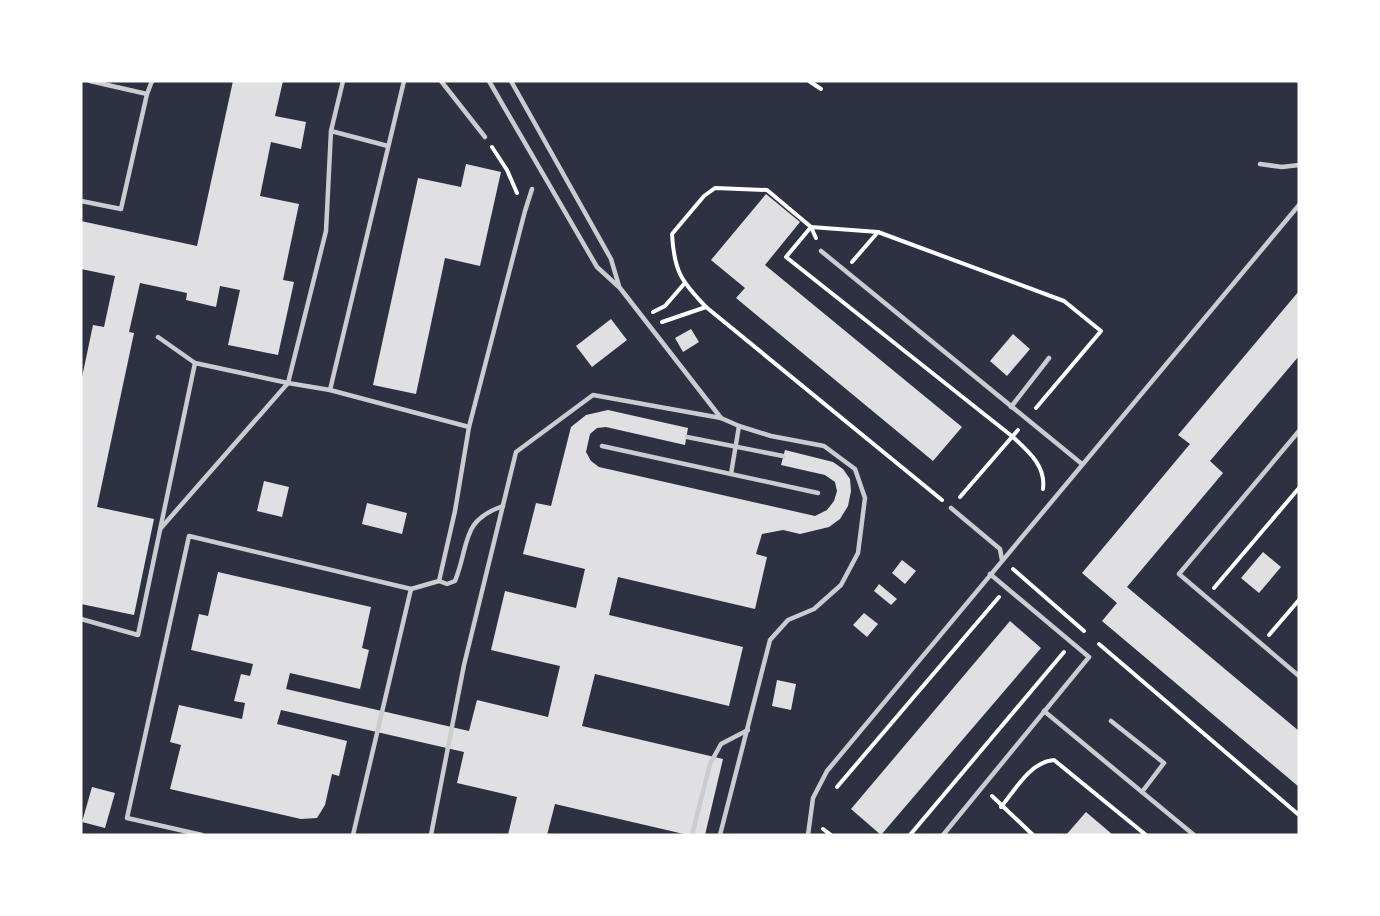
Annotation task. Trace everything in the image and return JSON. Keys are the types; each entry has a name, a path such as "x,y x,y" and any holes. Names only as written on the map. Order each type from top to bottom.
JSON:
{"lane":[{"path":"90,81 115,84 147,94"},
{"path":"81,201 121,209 152,81"},
{"path":"161,528 288,383 326,231 331,131 343,81"},
{"path":"330,390 404,81"},
{"path":"441,81 484,136"},
{"path":"489,81 597,267 620,288 721,418"},
{"path":"511,81 611,259 620,288"},
{"path":"331,131 388,146"},
{"path":"1260,164 1282,168 1299,165"},
{"path":"439,581 455,511 470,427 532,189"},
{"path":"808,835 813,798 827,771 1299,205"},
{"path":"821,251 1082,464"},
{"path":"158,337 195,363 330,390 470,427"},
{"path":"1011,407 1049,358"},
{"path":"81,619 138,636 195,363"},
{"path":"431,835 464,665 516,452 593,395 721,418 771,436 824,446 855,468 865,498 858,553 841,585 814,609 788,620 770,640 720,835"},
{"path":"730,474 739,426"},
{"path":"1299,431 1179,574 1299,676"},
{"path":"687,437 783,456"},
{"path":"602,446 818,493"},
{"path":"202,835 127,818 189,536 411,589 439,581 447,584 455,580 472,524 488,511 503,506"},
{"path":"951,508 1000,549 1002,560"},
{"path":"943,835 1089,657 990,574"},
{"path":"353,835 411,589"},
{"path":"1044,711 1194,835"},
{"path":"1111,721 1164,763 1142,792"},
{"path":"692,835 710,764 721,744 748,730"}],"path":[{"path":"809,81 821,88"},
{"path":"484,136 507,170 525,211"},
{"path":"715,188 767,190 811,226 878,232 1064,301 1101,330 951,508 706,307 684,284 673,256 672,234 704,196 715,188"},
{"path":"811,226 786,257 1013,437 1033,456 1044,477 1042,497"},
{"path":"843,271 878,232"},
{"path":"652,312 665,306 684,284"},
{"path":"660,323 706,307"},
{"path":"1206,597 1299,488"},
{"path":"1002,560 1299,815"},
{"path":"835,788 1020,574"},
{"path":"1261,645 1299,600"},
{"path":"910,835 1083,631"},
{"path":"888,697 893,720"},
{"path":"1001,807 1036,765 1054,760 1146,835"},
{"path":"984,786 1001,807 1033,835"},
{"path":"823,835 824,820"}],"building":[{"path":"233,81 283,81 275,116 306,122 301,149 271,142 260,196 299,204 283,280 294,282 278,355 228,345 240,290 220,286 216,307 186,300 187,293 140,283 129,332 134,333 97,507 154,519 134,615 81,604 81,382 93,325 104,327 115,276 81,269 81,221 197,246"},
{"path":"466,164 501,172 480,266 445,258 416,394 373,385 418,178 461,187"},
{"path":"766,194 800,222 765,265 962,427 933,461 736,298 745,288 711,260"},
{"path":"1299,291 1299,356 1210,461 1223,473 1127,587 1299,731 1299,787 1102,621 1117,603 1082,573 1190,444 1178,435"},
{"path":"611,319 627,340 592,367 576,346"},
{"path":"691,329 699,342 683,352 675,338"},
{"path":"1013,334 1030,349 1007,376 990,361"},
{"path":"608,410 688,428 685,445 606,427 597,428 590,434 586,452 591,461 599,467 815,516 827,510 834,501 837,491 835,482 825,475 781,465 785,450 833,462 843,469 850,479 851,491 848,506 840,519 829,527 800,534 783,530 762,534 756,554 767,557 755,609 618,577 609,615 743,647 729,706 595,674 582,726 723,759 705,835 688,835 555,804 547,835 508,835 517,797 457,783 464,752 281,710 277,724 347,741 339,776 332,774 325,805 317,818 301,819 170,789 181,745 170,742 179,705 242,719 245,703 234,701 241,674 250,676 253,664 191,650 199,614 208,616 218,572 371,607 362,648 369,650 360,689 290,673 286,689 469,731 477,700 548,717 560,666 491,650 505,591 576,608 585,569 523,554 536,503 551,506 571,427 586,415"},
{"path":"264,481 289,487 282,517 257,511"},
{"path":"367,503 407,513 402,534 362,524"},
{"path":"1263,552 1281,567 1259,593 1241,578"},
{"path":"902,560 916,571 905,584 892,573"},
{"path":"879,584 897,599 891,605 874,591"},
{"path":"864,613 878,624 867,637 853,625"},
{"path":"1010,621 1041,648 881,835 851,809"},
{"path":"777,680 796,684 791,710 772,706"},
{"path":"92,787 115,793 105,828 82,822"},
{"path":"1086,812 1113,835 1066,835"}]}
